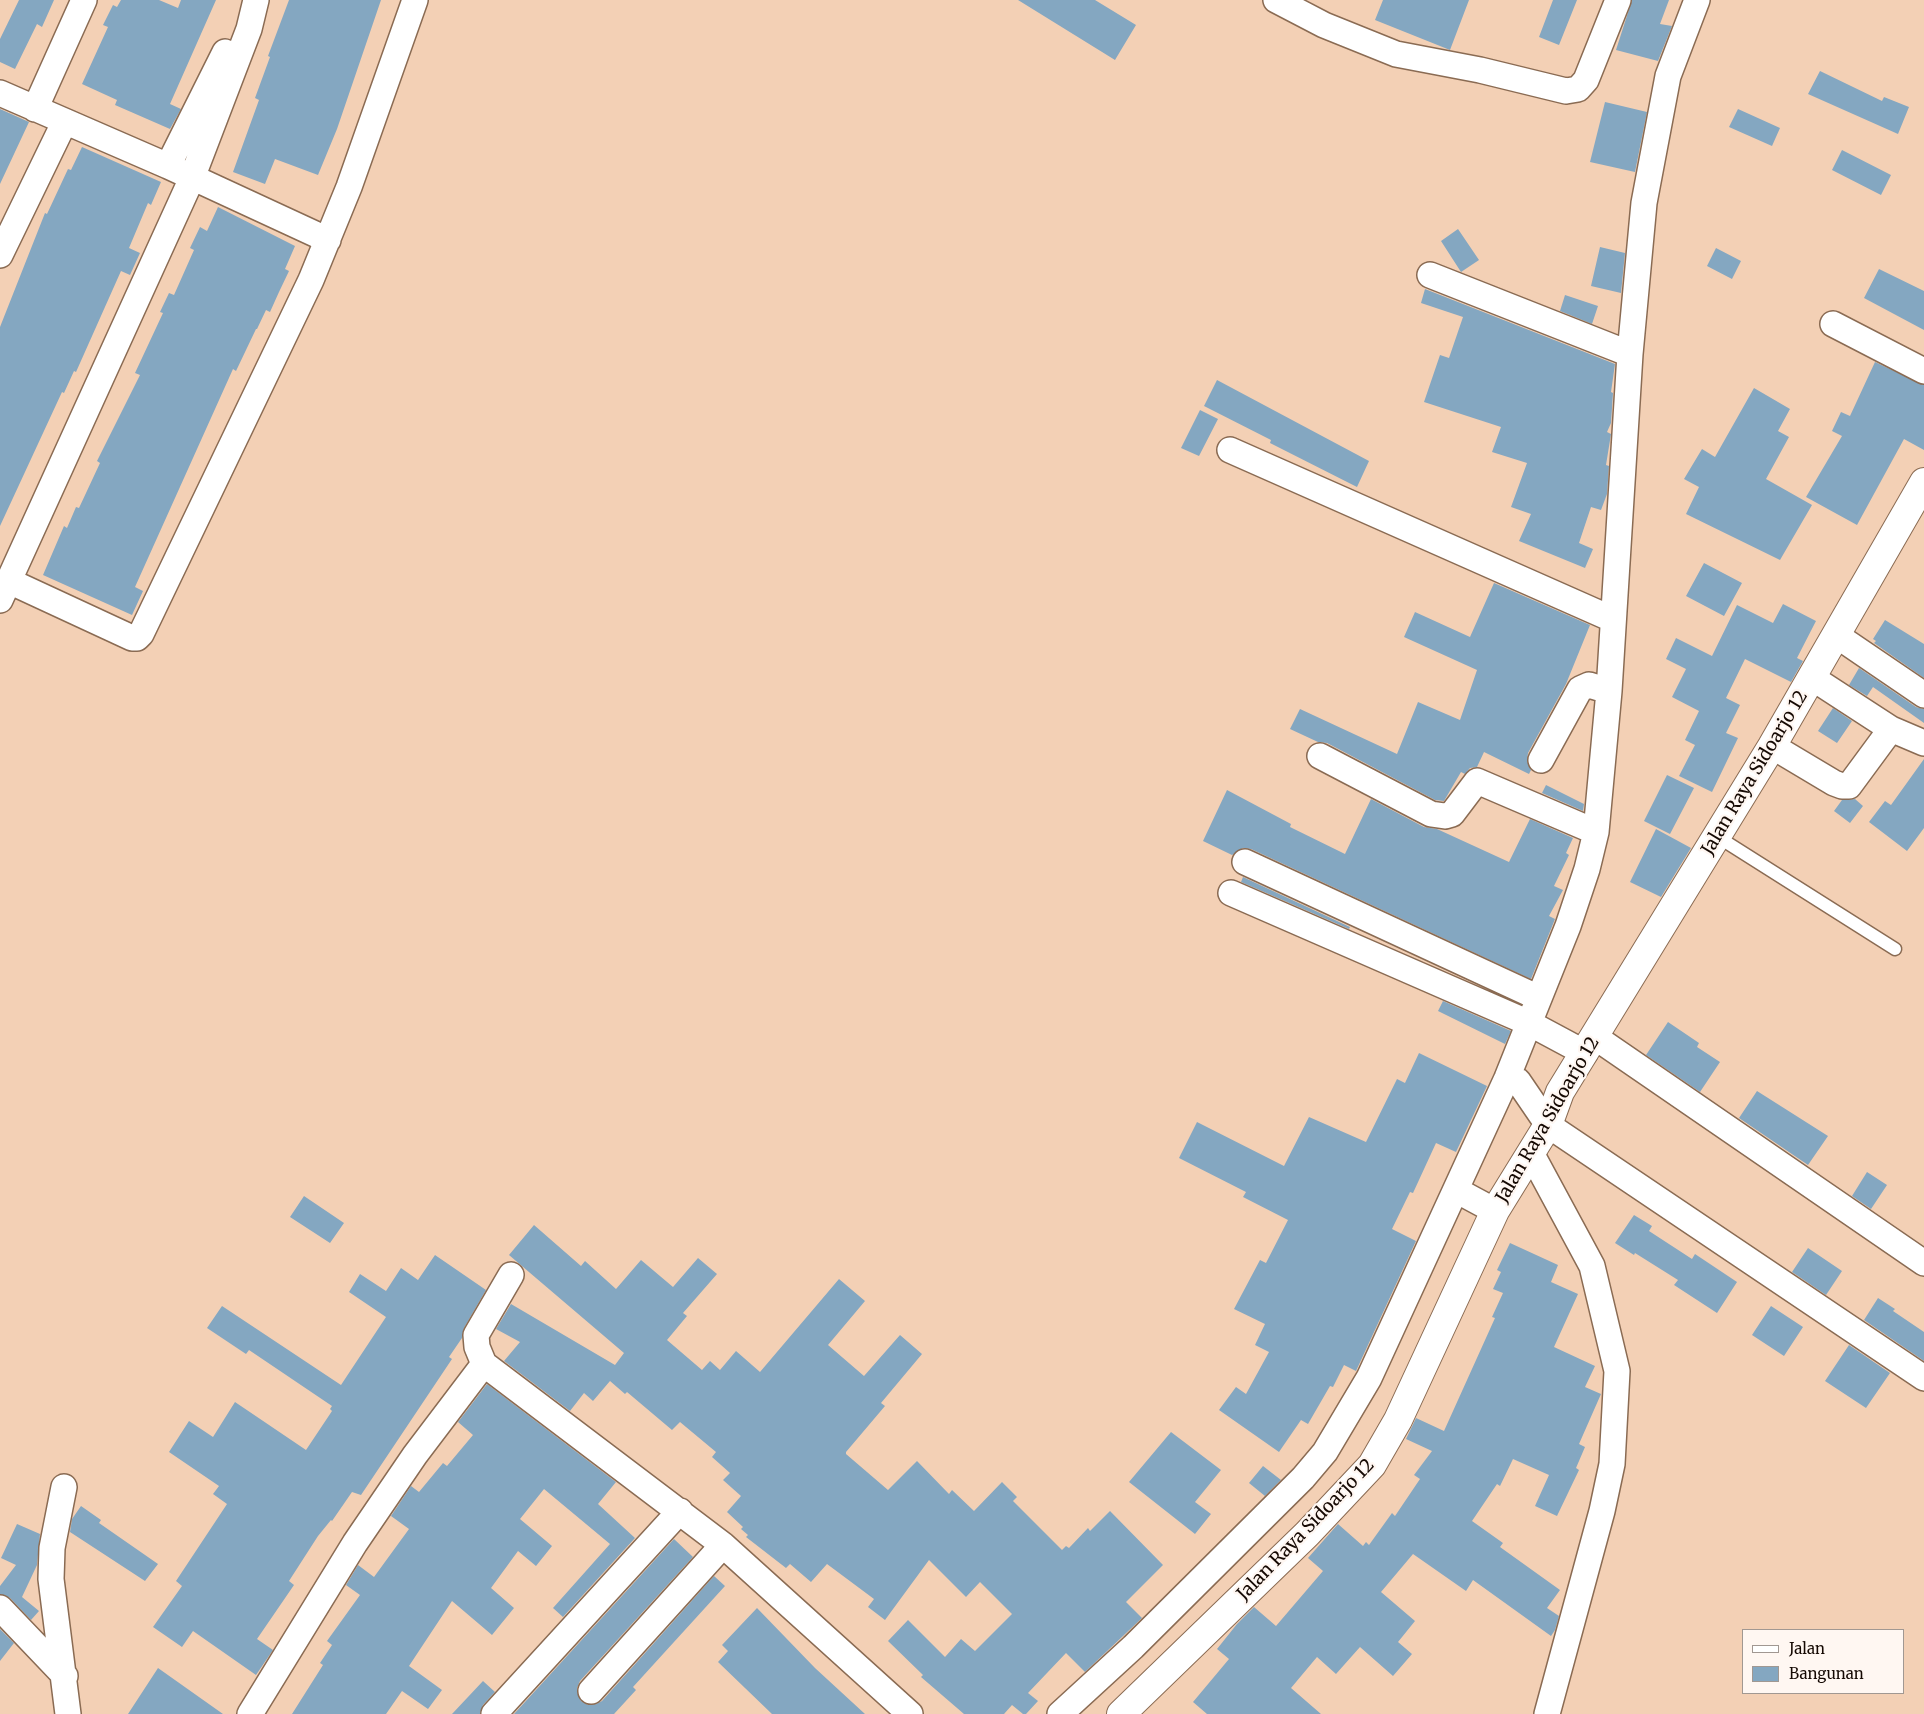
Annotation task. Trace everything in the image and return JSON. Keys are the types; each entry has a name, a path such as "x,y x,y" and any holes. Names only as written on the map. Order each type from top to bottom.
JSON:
{"main road":[{"name":"Jalan Raya Sidoarjo 12","path":"1121,1714 1306,1534 1372,1465 1398,1420 1474,1199 1531,1153 1544,1120 1560,1092 1565,1038 1718,837 1924,482"}],"street":[{"path":"35,109 84,0"},
{"path":"168,166 239,25 255,0"},
{"path":"255,0 249,29 192,178 5,591 132,638 137,638 141,634 328,240 349,187 415,0"},
{"path":"1276,0 1324,25 1396,54 1480,70 1566,91 1578,89 1582,86 1618,0"},
{"path":"1539,998 1572,916 1587,869 1596,832 1609,691 1630,354 1644,204 1668,76 1694,1"},
{"path":"0,93 168,166 328,240"},
{"path":"0,255 64,122"},
{"path":"1430,275 1630,354"},
{"path":"1833,324 1924,371"},
{"path":"1230,450 1612,619"},
{"path":"1836,635 1924,695"},
{"path":"1811,677 1891,729 1924,743"},
{"path":"1542,760 1580,689 1589,685 1609,691"},
{"path":"1772,746 1834,782 1842,786 1849,786 1891,729"},
{"path":"1320,756 1431,814 1445,816 1452,814 1477,781 1596,832"},
{"path":"1246,862 1539,998 1565,1038"},
{"path":"1231,893 1565,1038 1924,1263"},
{"path":"1060,1714 1133,1647 1304,1478 1325,1452 1474,1199 1517,1085 1565,1038"},
{"path":"1517,1085 1544,1120 1924,1378"},
{"path":"1531,1153 1592,1266 1617,1371 1610,1473 1602,1511 1547,1714"},
{"path":"511,1275 476,1336 477,1347 484,1364 723,1545 910,1714"},
{"path":"250,1714 354,1543 415,1455 484,1364"},
{"path":"64,1487 52,1548 51,1578 65,1676 68,1714"},
{"path":"494,1714 680,1511"},
{"path":"591,1691 723,1545"},
{"path":"0,1608 65,1676"}],"lane":[{"path":"1718,837 1895,948"}],"building":[{"path":"19,0 54,0 42,27 37,24 15,69 0,62 0,39"},
{"path":"121,0 159,0 178,8 181,0 216,0 170,104 181,109 170,129 115,105 117,100 82,84 108,27 103,25 113,5 117,7"},
{"path":"289,0 381,0 337,129 318,175 275,159 265,184 233,172 259,100 255,98 270,57 268,56"},
{"path":"1018,0 1095,0 1136,25 1115,60"},
{"path":"1383,0 1469,0 1450,50 1375,20"},
{"path":"1553,0 1577,0 1559,45 1539,37"},
{"path":"1632,0 1669,0 1660,24 1672,26 1658,61 1616,50"},
{"path":"1820,71 1882,101 1884,97 1909,107 1898,134 1808,94"},
{"path":"1605,102 1647,112 1635,172 1590,162"},
{"path":"0,109 29,122 0,184"},
{"path":"1738,109 1780,128 1772,146 1729,127"},
{"path":"82,147 161,182 151,205 148,203 129,248 140,253 130,275 121,271 76,372 74,371 64,393 62,392 0,526 0,327 45,213 47,214 68,169 71,170"},
{"path":"1842,150 1891,175 1881,195 1832,170"},
{"path":"218,207 295,246 285,269 289,271 270,312 266,310 236,371 233,369 135,587 143,591 132,615 43,575 64,526 67,528 76,507 79,508 100,463 97,461 140,375 135,373 163,313 160,312 169,293 174,295 194,250 190,248 200,227 207,231"},
{"path":"1458,229 1479,260 1461,272 1441,241"},
{"path":"1600,247 1625,253 1621,293 1591,286"},
{"path":"1716,248 1741,261 1732,279 1707,266"},
{"path":"1879,269 1924,291 1924,330 1864,298"},
{"path":"1425,289 1615,364 1611,392 1613,393 1611,423 1607,432 1611,434 1606,465 1609,466 1607,494 1601,510 1591,507 1579,543 1593,549 1585,568 1519,541 1531,514 1511,507 1527,463 1492,452 1501,427 1424,402 1440,355 1449,358 1463,317 1421,303"},
{"path":"1565,295 1598,306 1592,324 1560,311"},
{"path":"1875,362 1924,385 1924,450 1904,439 1857,525 1806,497 1842,436 1832,431 1841,412 1850,416"},
{"path":"1217,380 1369,461 1357,487 1270,443 1271,440 1204,406"},
{"path":"1754,388 1790,409 1778,431 1789,437 1766,479 1812,505 1780,560 1686,514 1699,487 1684,479 1702,449 1715,457"},
{"path":"1200,410 1218,419 1199,456 1181,448"},
{"path":"1704,563 1742,583 1724,616 1686,596"},
{"path":"1494,583 1590,625 1566,684 1528,753 1527,761 1531,770 1529,774 1484,752 1477,767 1470,768 1465,774 1461,772 1444,801 1435,800 1327,743 1318,742 1290,729 1300,709 1397,754 1418,702 1460,720 1477,670 1404,637 1415,612 1470,637"},
{"path":"1783,604 1816,621 1797,658 1803,661 1791,682 1745,659 1726,698 1740,705 1726,733 1738,738 1712,792 1679,776 1695,745 1685,740 1699,711 1672,697 1686,669 1666,659 1676,638 1712,656 1737,605 1773,623"},
{"path":"1885,620 1924,644 1924,678 1874,643 1876,641 1873,639"},
{"path":"1859,668 1916,707 1924,709 1924,723 1873,687 1867,696 1849,685"},
{"path":"1833,708 1852,721 1837,743 1818,731"},
{"path":"1924,759 1924,828 1907,851 1869,822 1885,801 1891,805"},
{"path":"1667,775 1694,788 1670,834 1644,821"},
{"path":"1546,785 1584,804 1583,811 1542,793"},
{"path":"1227,790 1291,824 1290,827 1345,854 1371,799 1424,827 1437,829 1509,862 1530,819 1573,838 1566,853 1569,855 1554,886 1563,890 1549,916 1555,919 1531,979 1251,849 1243,848 1232,855 1203,841"},
{"path":"1855,799 1863,806 1850,823 1834,811 1842,800"},
{"path":"1656,829 1691,848 1661,897 1630,882"},
{"path":"1243,877 1350,927 1349,929 1241,882"},
{"path":"1443,1001 1511,1031 1505,1044 1438,1011"},
{"path":"1668,1022 1699,1043 1697,1047 1720,1062 1700,1092 1646,1055"},
{"path":"1419,1053 1487,1086 1456,1152 1436,1143 1413,1193 1410,1192 1392,1229 1416,1241 1356,1371 1344,1365 1333,1387 1330,1386 1308,1424 1301,1420 1279,1452 1219,1410 1236,1387 1246,1394 1269,1352 1255,1345 1265,1324 1234,1309 1260,1260 1266,1263 1288,1220 1243,1197 1246,1192 1179,1158 1197,1122 1284,1166 1309,1117 1366,1142 1397,1079 1405,1083"},
{"path":"1757,1091 1828,1136 1808,1165 1739,1118"},
{"path":"1867,1172 1887,1185 1871,1209 1852,1196"},
{"path":"304,1196 344,1223 330,1243 290,1217"},
{"path":"1634,1215 1652,1226 1649,1231 1692,1259 1695,1254 1737,1282 1717,1313 1674,1285 1678,1280 1635,1253 1634,1255 1615,1243"},
{"path":"534,1225 581,1266 585,1261 616,1289 641,1260 673,1287 698,1258 717,1274 683,1313 687,1316 667,1340 702,1370 710,1361 720,1370 736,1351 760,1372 839,1279 865,1301 828,1345 864,1376 900,1335 922,1354 881,1403 885,1406 846,1454 888,1490 917,1461 949,1494 952,1490 974,1511 1002,1482 1017,1497 1013,1501 1062,1550 1066,1546 1069,1548 1088,1528 1090,1531 1110,1511 1163,1565 1126,1602 1142,1618 1085,1672 1066,1653 1028,1693 1038,1701 1026,1714 1023,1714 1012,1705 1004,1714 964,1714 921,1677 923,1675 888,1641 908,1620 945,1657 961,1639 975,1651 1012,1614 980,1582 966,1597 929,1560 885,1620 868,1607 874,1599 827,1564 811,1582 790,1564 786,1568 746,1537 748,1535 741,1529 743,1527 727,1512 741,1496 723,1480 730,1473 712,1457 716,1452 680,1422 672,1430 627,1392 625,1394 610,1381 593,1401 584,1393 570,1411 504,1361 520,1342 496,1329 511,1304 615,1365 624,1353 509,1255"},
{"path":"1510,1243 1558,1265 1551,1282 1578,1294 1554,1347 1595,1366 1585,1387 1601,1394 1579,1444 1585,1447 1576,1468 1579,1470 1557,1516 1535,1506 1549,1475 1513,1459 1500,1486 1497,1484 1472,1521 1503,1543 1500,1547 1560,1590 1547,1608 1559,1616 1555,1630 1551,1636 1473,1580 1466,1591 1413,1554 1381,1592 1415,1621 1398,1642 1412,1654 1393,1676 1360,1647 1336,1674 1317,1657 1291,1688 1321,1714 1207,1714 1193,1702 1229,1659 1217,1649 1237,1624 1254,1607 1276,1626 1323,1571 1308,1558 1338,1524 1363,1546 1366,1542 1369,1545 1392,1513 1395,1516 1420,1479 1414,1475 1432,1451 1406,1439 1416,1418 1444,1431 1495,1318 1492,1317 1503,1293 1493,1289 1501,1272 1497,1270"},
{"path":"1808,1248 1842,1271 1826,1295 1792,1272"},
{"path":"435,1255 486,1290 464,1328 462,1338 449,1357 452,1359 361,1495 352,1492 332,1521 318,1536 289,1581 294,1585 257,1639 273,1650 256,1675 193,1631 182,1647 153,1627 182,1586 176,1581 227,1504 213,1494 219,1486 169,1452 189,1421 213,1437 235,1402 306,1450 332,1411 330,1409 332,1406 249,1350 246,1354 207,1328 222,1306 341,1385 386,1317 349,1292 360,1274 386,1291 401,1268 418,1280"},
{"path":"1878,1298 1895,1309 1893,1311 1924,1332 1924,1361 1864,1320"},
{"path":"1771,1306 1803,1327 1784,1356 1752,1335"},
{"path":"1849,1345 1890,1373 1866,1408 1825,1381"},
{"path":"487,1384 616,1482 598,1504 635,1538 563,1617 553,1608 610,1544 544,1489 520,1519 552,1546 536,1566 518,1551 491,1588 514,1608 492,1635 452,1601 409,1666 442,1690 428,1709 402,1691 386,1714 292,1714 323,1665 320,1663 332,1645 327,1641 360,1595 346,1585 358,1565 374,1577 409,1529 391,1516 411,1486 419,1492 443,1463 447,1466 473,1435 458,1422"},
{"path":"1171,1432 1221,1470 1195,1502 1211,1514 1195,1534 1129,1482"},
{"path":"1263,1466 1281,1480 1265,1496 1249,1483"},
{"path":"81,1506 101,1520 99,1523 158,1564 145,1581 70,1532 72,1519"},
{"path":"17,1524 40,1534 37,1565 22,1597 39,1611 31,1620 10,1598 0,1594 0,1586 16,1565 1,1558"},
{"path":"674,1539 693,1557 580,1681 577,1688 581,1701 588,1705 602,1701 714,1576 725,1586 633,1687 636,1690 614,1714 514,1714"},
{"path":"757,1608 815,1668 865,1714 772,1714 718,1662 728,1651 722,1645"},
{"path":"0,1629 14,1643 0,1661"},
{"path":"158,1668 223,1714 128,1714"},
{"path":"483,1681 495,1692 483,1705 480,1714 452,1714"}]}
